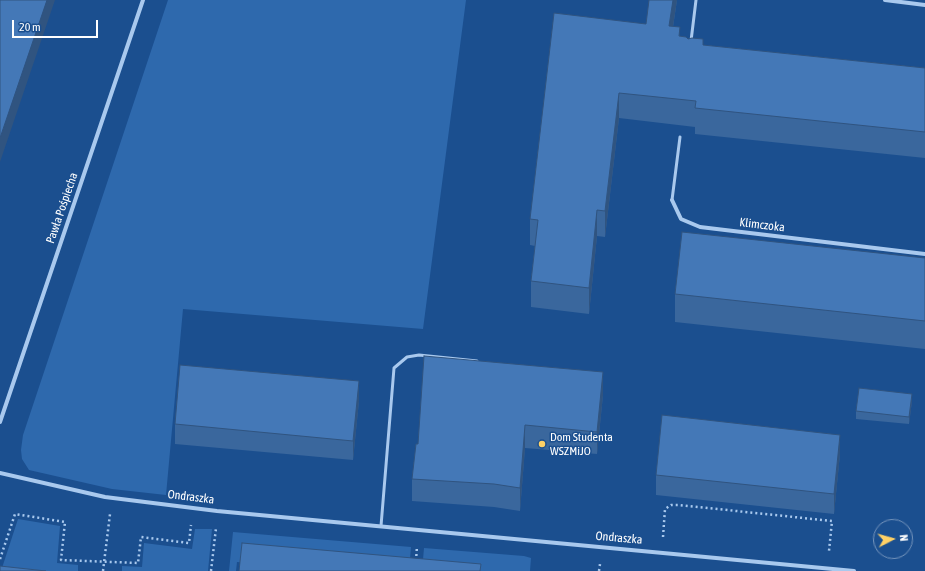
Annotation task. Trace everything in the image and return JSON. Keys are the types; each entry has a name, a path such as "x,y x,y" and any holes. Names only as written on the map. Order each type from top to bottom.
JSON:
{"street":[{"name":"Pawła Pośpiecha","path":"0,422 143,0"},
{"path":"885,0 907,1 925,5"},
{"name":"Klimczoka","path":"672,200 681,219 700,227 925,254"},
{"name":"Ondraszka","path":"0,473 111,498 217,511 854,571"}],"lane":[{"path":"690,47 696,0"},
{"name":"Klimczoka","path":"672,200 680,137"},
{"path":"381,526 394,368 407,357 419,355 483,362"}],"path":[{"path":"103,571 111,498"},
{"path":"662,537 665,509 671,505 679,505 832,522 829,551"},
{"path":"0,558 15,514 65,522 61,560 138,563 141,537 189,543 192,523 198,524"},
{"path":"210,525 216,526 211,571"},
{"path":"416,564 417,542"}],"shaded area":[{"path":"168,0 466,0 423,329 183,309 166,495 112,489 29,470 22,459 21,450 23,435"},
{"path":"18,519 60,526 57,563 78,565 78,571 1,571"},
{"path":"195,529 212,529 208,571 122,571 122,566 142,567 144,543 192,549"},
{"path":"233,532 411,547 409,571 343,571 237,562 236,571 229,571"},
{"path":"424,548 524,556 531,558 530,571 422,571"}],"building":[{"path":"0,0 47,0 0,138"},
{"path":"649,0 673,0 669,26 680,27 679,36 686,37 688,39 703,39 703,45 925,68 925,132 695,108 696,101 619,93 605,211 597,210 589,288 531,281 538,220 530,219 554,13 646,24"},
{"path":"682,232 925,258 925,321 675,294"},
{"name":"Dom Studenta WSZMiJO","path":"424,356 603,372 597,432 525,425 520,488 494,484 412,479 416,444 418,444"},
{"path":"180,365 359,381 353,441 175,424"},
{"path":"859,388 912,394 909,417 856,411"},
{"path":"662,415 840,435 834,494 656,475"},
{"path":"242,543 481,564 480,571 239,571"},
{"path":"0,566 46,571 0,571"}],"place":[{"name":"Dom Studenta WSZMiJO","path":"542,444"}]}
